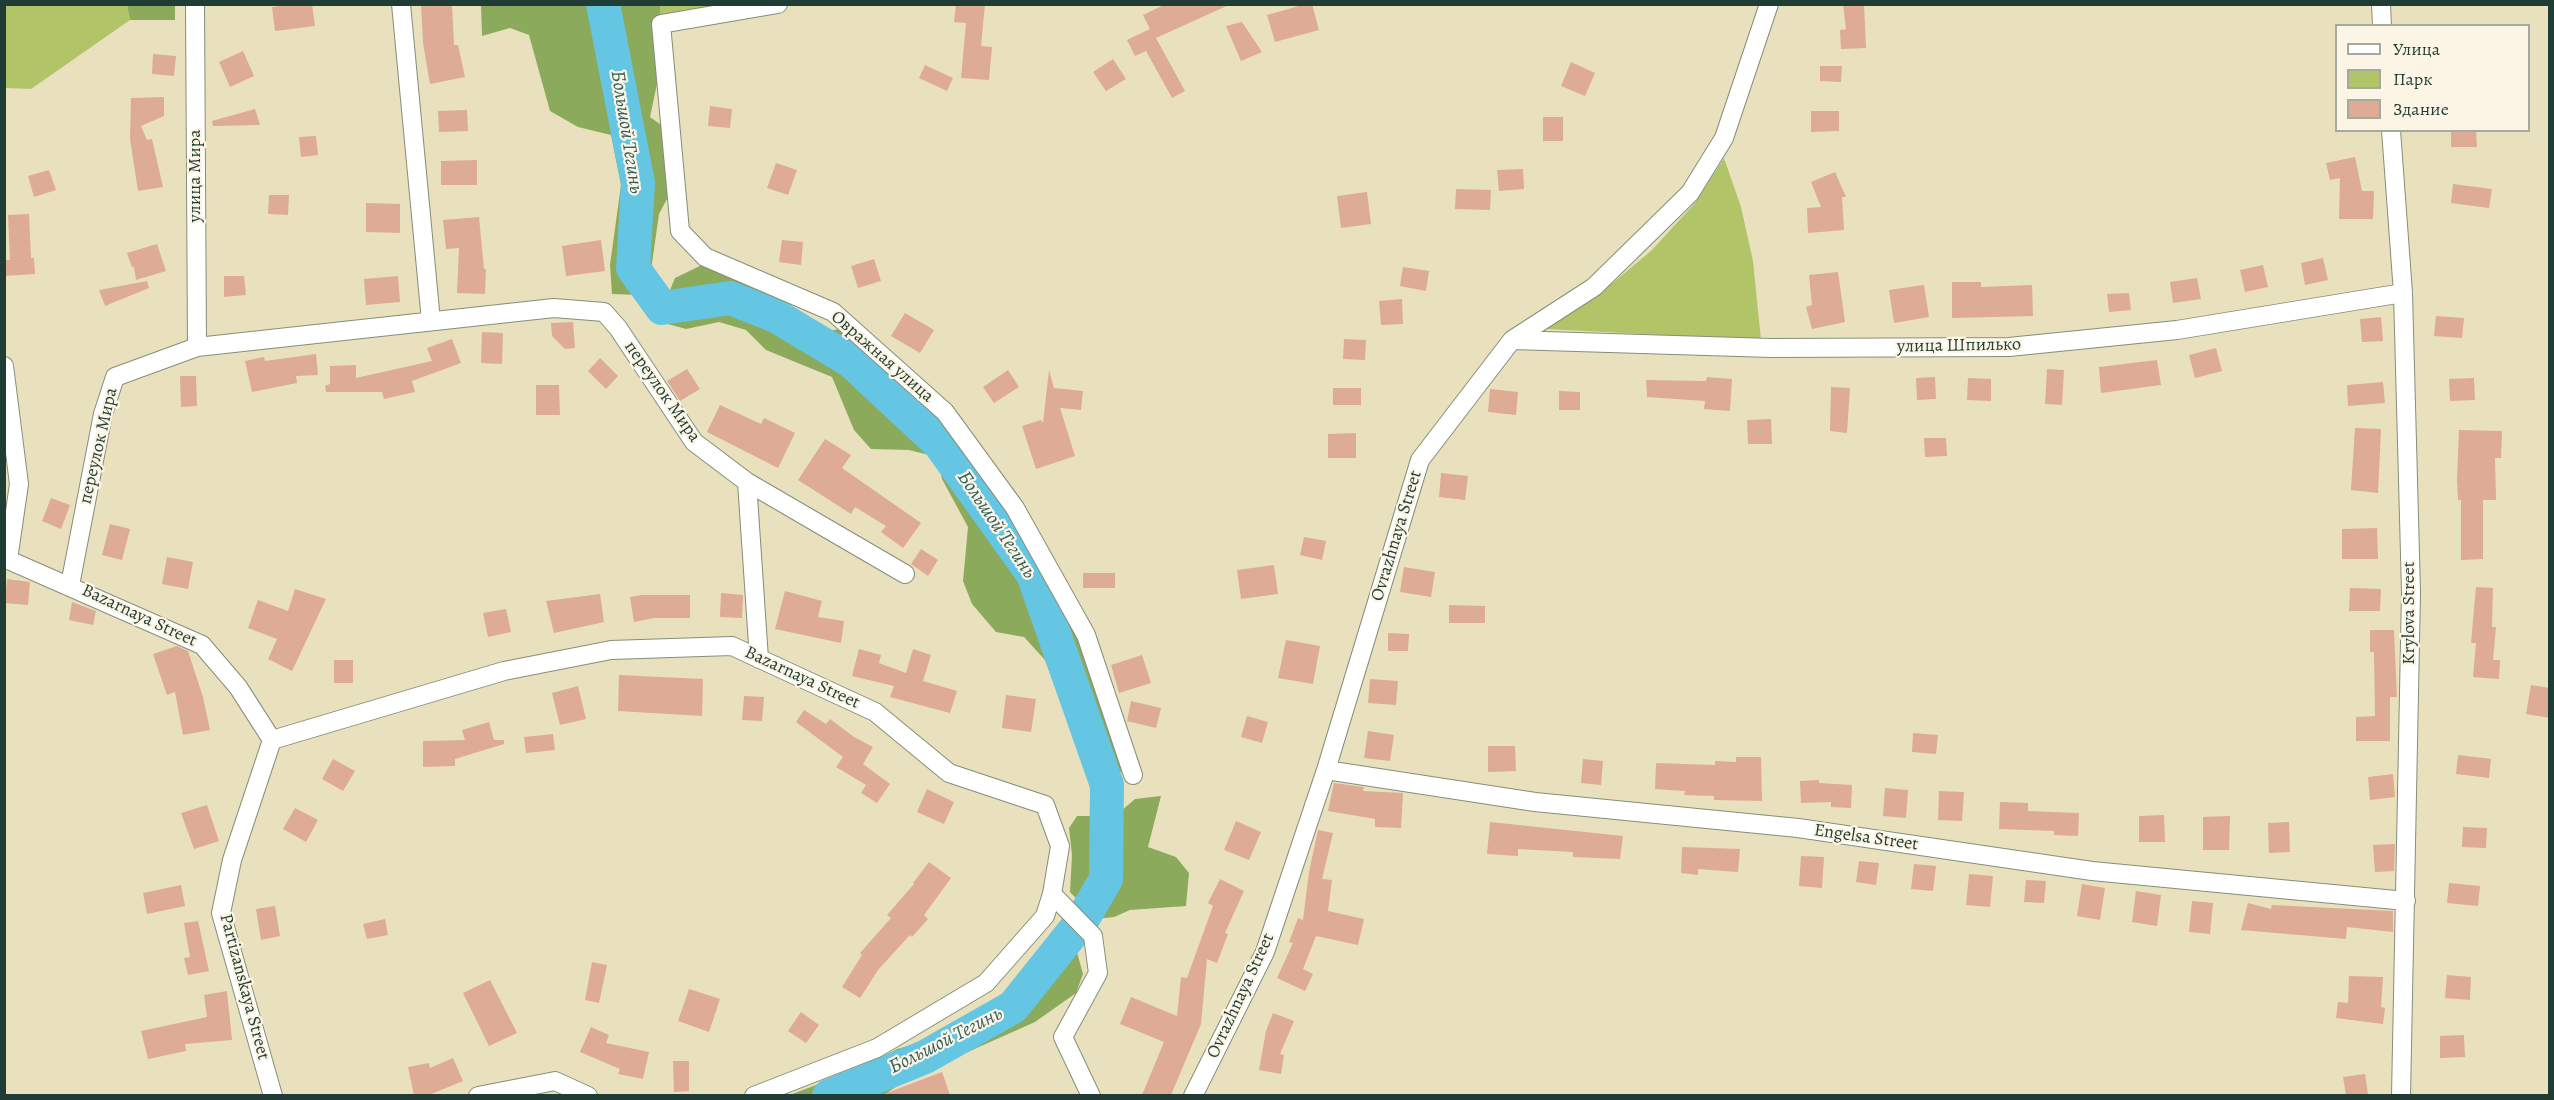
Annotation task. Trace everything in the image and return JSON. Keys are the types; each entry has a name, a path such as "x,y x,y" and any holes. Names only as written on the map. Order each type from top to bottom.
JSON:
{"street":[{"name":"улица Мира","path":"195,4 197,347"},
{"path":"401,4 431,321"},
{"name":"Овражная улица","path":"778,4 661,24 680,231 705,257 833,312 945,412 1015,508 1086,634 1133,775"},
{"name":"Ovrazhnaya Street","path":"1193,1095 1265,952 1326,770 1420,460 1512,340 1594,287 1690,192 1724,138 1769,4"},
{"path":"2381,4 2382,24"},
{"name":"Krylova Street","path":"2391,132 2403,293 2412,592 2401,1095"},
{"name":"улица Шпилько","path":"1512,340 1771,348 2009,347 2178,330 2403,293"},
{"name":"переулок Мира","path":"70,585 103,414 115,377 197,347 554,308 604,312 694,442 747,482 905,574"},
{"path":"4,366 19,484 6,559"},
{"path":"747,482 759,658"},
{"name":"Bazarnaya Street","path":"6,559 70,585 202,645 238,687 272,740 504,671 611,650 732,646 875,712 949,773 1045,805 1060,846 1052,895 1045,915 986,983 877,1048 754,1095"},
{"name":"Partizanskaya Street","path":"272,740 232,860 221,913 273,1095"},
{"name":"Engelsa Street","path":"1326,770 1535,802 1798,828 2092,871 2406,901"},
{"path":"1052,895 1093,936 1098,973 1063,1037 1091,1095"},
{"path":"478,1095 555,1081 588,1095"}],"green space":[{"path":"5,5 127,5 130,20 31,89 5,88"},
{"path":"127,5 175,5 175,20 130,20"},
{"path":"481,5 660,5 657,84 650,117 671,132 676,182 659,214 651,270 639,295 612,294 610,265 621,185 611,135 578,127 550,111 529,35 510,28 482,36"},
{"path":"660,5 737,5 661,24"},
{"path":"1724,158 1741,207 1753,261 1761,340 1545,329 1614,282 1652,250 1695,203"},
{"path":"704,264 761,286 821,333 839,329 866,356 937,412 940,430 929,455 909,450 871,449 854,430 832,377 766,350 746,330 719,322 686,329 657,321 675,278"},
{"path":"939,463 970,468 983,478 1021,533 1084,643 1123,771 1109,775 1100,748 1076,744 1045,660 1024,637 996,632 972,604 963,581 968,527 942,479"},
{"path":"1161,796 1148,847 1176,857 1189,873 1186,906 1130,910 1114,917 1096,919 1070,892 1072,855 1069,828 1077,816 1092,816 1099,830 1135,799"},
{"path":"1075,945 1083,974 1076,993 1035,1022 907,1079 884,1095 787,1096 861,1068 897,1049 927,1041 1012,989 1037,959"}],"building":[{"path":"312,4 315,26 275,31 272,7"},
{"path":"421,4 452,4 454,45 458,45 465,77 430,84 423,43"},
{"path":"956,4 985,4 981,46 992,47 989,80 961,78 966,23 954,22"},
{"path":"1166,4 1231,4 1156,38 1185,91 1172,98 1146,51 1135,56 1127,40 1150,29 1143,15"},
{"path":"1312,4 1319,30 1275,42 1267,15"},
{"path":"1843,4 1864,4 1866,48 1841,49 1840,30 1846,29"},
{"path":"1242,22 1262,52 1241,61 1226,26"},
{"path":"243,51 254,76 230,87 219,62"},
{"path":"153,54 176,56 174,76 152,74"},
{"path":"1113,59 1126,79 1106,91 1093,72"},
{"path":"1571,62 1595,73 1585,96 1561,86"},
{"path":"925,65 953,78 947,91 919,78"},
{"path":"1820,66 1842,66 1841,82 1820,81"},
{"path":"164,97 164,116 141,126 147,140 152,139 163,187 138,191 130,139 131,98"},
{"path":"710,106 732,109 730,128 708,126"},
{"path":"255,109 260,125 213,126 212,121"},
{"path":"467,110 468,131 439,132 438,111"},
{"path":"1811,111 1839,111 1839,131 1811,132"},
{"path":"1543,117 1563,117 1563,141 1543,141"},
{"path":"2451,132 2476,132 2477,147 2451,147"},
{"path":"316,136 318,155 301,157 299,137"},
{"path":"2355,157 2362,191 2374,191 2373,219 2339,219 2340,178 2330,180 2326,163"},
{"path":"477,160 477,185 441,185 441,161"},
{"path":"776,163 797,170 788,195 767,188"},
{"path":"1523,169 1524,189 1499,191 1497,170"},
{"path":"49,170 56,190 34,197 28,176"},
{"path":"1835,172 1846,197 1842,197 1844,230 1808,233 1807,208 1821,207 1811,182"},
{"path":"2453,184 2492,189 2489,208 2451,203"},
{"path":"1456,189 1491,190 1490,210 1455,209"},
{"path":"1367,192 1371,224 1341,228 1337,196"},
{"path":"269,195 289,195 288,215 268,214"},
{"path":"366,203 400,204 400,233 366,232"},
{"path":"29,214 31,258 34,258 35,274 4,276 4,260 10,260 8,215"},
{"path":"479,217 484,269 486,269 485,294 457,293 459,248 446,249 443,220"},
{"path":"601,240 605,271 566,276 562,246"},
{"path":"782,240 803,242 801,265 779,262"},
{"path":"157,244 166,271 136,280 134,267 127,253"},
{"path":"2323,258 2328,280 2305,285 2301,263"},
{"path":"874,259 881,281 858,288 851,266"},
{"path":"2263,265 2268,287 2245,292 2240,270"},
{"path":"1403,267 1429,271 1426,291 1400,286"},
{"path":"1838,272 1845,322 1812,329 1806,307 1812,305 1809,275"},
{"path":"224,276 244,276 246,295 224,297"},
{"path":"398,276 400,302 366,305 364,279"},
{"path":"2197,278 2201,299 2173,303 2170,282"},
{"path":"147,281 149,288 105,306 99,290"},
{"path":"1952,282 1981,282 1981,287 2032,285 2033,316 1952,318"},
{"path":"1924,285 1929,317 1894,323 1889,290"},
{"path":"2129,293 2131,310 2109,312 2107,294"},
{"path":"1402,299 1403,324 1381,325 1379,301"},
{"path":"905,313 934,330 920,353 891,336"},
{"path":"2436,316 2464,318 2462,338 2434,336"},
{"path":"2381,317 2383,341 2362,342 2360,319"},
{"path":"573,322 575,348 565,349 552,336 551,323"},
{"path":"482,332 503,333 502,364 481,363"},
{"path":"452,339 461,363 412,381 415,392 384,399 382,392 326,392 325,386 330,384 330,366 356,365 356,378 432,361 427,348"},
{"path":"1344,339 1366,340 1365,360 1343,359"},
{"path":"2216,348 2222,371 2195,378 2189,355"},
{"path":"316,354 318,375 296,376 297,383 252,392 245,361 264,357 265,361"},
{"path":"600,358 618,376 606,389 588,371"},
{"path":"2157,360 2161,385 2101,393 2099,367"},
{"path":"687,369 700,389 680,401 667,381"},
{"path":"2047,369 2064,370 2062,405 2045,404"},
{"path":"1008,370 1019,387 994,403 983,387"},
{"path":"1049,370 1054,388 1083,391 1081,410 1060,408 1075,456 1036,469 1022,426 1041,420 1043,423"},
{"path":"180,376 196,376 197,406 181,407"},
{"path":"1707,377 1732,379 1730,411 1704,409 1705,401 1647,397 1646,380 1706,381"},
{"path":"1935,377 1936,399 1917,400 1916,378"},
{"path":"1968,378 1991,379 1991,401 1967,400"},
{"path":"2474,378 2475,400 2450,401 2449,379"},
{"path":"2383,382 2385,403 2348,406 2347,385"},
{"path":"536,385 559,385 560,415 536,415"},
{"path":"1831,387 1850,388 1847,433 1830,431"},
{"path":"1333,388 1361,388 1361,405 1333,405"},
{"path":"1490,389 1518,392 1516,415 1488,412"},
{"path":"1559,391 1580,392 1580,410 1559,410"},
{"path":"720,405 761,424 764,418 795,433 778,468 707,432"},
{"path":"1771,419 1772,444 1748,444 1747,420"},
{"path":"2355,428 2381,429 2378,493 2351,490"},
{"path":"2459,430 2502,431 2501,458 2495,458 2496,500 2483,500 2483,559 2461,560 2461,500 2458,500 2457,479"},
{"path":"1356,433 1356,458 1328,458 1328,434"},
{"path":"1924,438 1946,438 1947,456 1925,457"},
{"path":"825,439 851,455 842,468 921,523 903,548 881,532 886,526 855,507 851,514 798,480"},
{"path":"1441,473 1468,476 1465,500 1439,497"},
{"path":"51,498 70,505 61,529 42,521"},
{"path":"110,524 130,529 122,560 102,555"},
{"path":"2377,528 2378,559 2342,559 2342,529"},
{"path":"1304,537 1326,541 1322,560 1300,555"},
{"path":"921,549 938,560 928,576 911,564"},
{"path":"167,557 193,562 188,589 162,584"},
{"path":"1274,565 1278,594 1241,599 1237,570"},
{"path":"1404,567 1435,572 1431,597 1400,592"},
{"path":"1083,573 1115,573 1115,588 1083,588"},
{"path":"7,579 30,582 28,605 5,603"},
{"path":"2476,587 2493,588 2492,627 2496,627 2493,660 2500,660 2499,679 2473,677 2476,643 2471,643"},
{"path":"2350,588 2381,589 2380,611 2349,611"},
{"path":"295,589 326,599 292,671 268,659 277,639 248,628 258,600 288,611"},
{"path":"785,591 822,601 818,617 844,621 841,643 775,629"},
{"path":"721,593 743,595 742,618 720,617"},
{"path":"600,594 604,622 554,633 546,601"},
{"path":"690,595 690,618 654,618 634,622 630,597"},
{"path":"72,602 96,611 93,625 69,620"},
{"path":"1449,605 1485,606 1485,623 1449,623"},
{"path":"506,609 511,632 488,637 483,613"},
{"path":"2370,630 2394,630 2397,697 2390,697 2390,741 2356,741 2356,717 2375,716 2374,652 2370,652"},
{"path":"1388,633 1409,634 1408,651 1388,651"},
{"path":"1286,640 1320,646 1313,684 1278,678"},
{"path":"177,646 188,651 203,697 210,730 183,735 175,692 167,695 153,654"},
{"path":"859,649 881,655 879,663 906,673 913,649 931,655 923,681 957,691 950,713 890,697 894,686 852,676"},
{"path":"1142,655 1151,683 1119,693 1111,665"},
{"path":"334,660 353,660 353,683 334,683"},
{"path":"619,675 703,679 702,716 618,711"},
{"path":"1370,679 1398,681 1396,705 1368,703"},
{"path":"2531,685 2550,688 2550,718 2526,714"},
{"path":"578,686 586,719 560,725 552,693"},
{"path":"1006,695 1036,699 1031,732 1002,728"},
{"path":"744,696 764,697 762,721 742,720"},
{"path":"1131,701 1161,708 1156,728 1127,721"},
{"path":"804,710 826,724 830,719 854,737 873,747 863,764 890,784 877,803 861,793 866,785 836,767 843,757 796,722"},
{"path":"1247,716 1268,722 1262,743 1241,737"},
{"path":"489,722 494,740 504,740 504,744 455,759 455,766 423,767 423,741 465,740 462,730"},
{"path":"1368,731 1394,735 1390,761 1364,758"},
{"path":"1913,733 1938,735 1936,754 1912,752"},
{"path":"553,734 555,750 526,753 524,737"},
{"path":"1488,746 1515,746 1516,771 1488,772"},
{"path":"2458,755 2491,759 2489,778 2456,774"},
{"path":"1736,757 1761,757 1762,801 1714,800 1714,796 1684,795 1685,791 1655,789 1656,763 1715,765 1715,761 1736,762"},
{"path":"333,759 355,771 343,791 322,779"},
{"path":"1583,759 1603,761 1601,785 1581,783"},
{"path":"2393,774 2395,797 2370,800 2368,777"},
{"path":"1819,780 1819,783 1852,785 1851,808 1831,807 1831,802 1801,803 1800,781"},
{"path":"1334,783 1364,787 1363,791 1403,793 1401,828 1375,827 1375,819 1328,811"},
{"path":"1885,788 1908,790 1906,818 1883,816"},
{"path":"927,789 954,802 944,824 917,812"},
{"path":"1939,791 1964,792 1962,821 1938,820"},
{"path":"2000,802 2028,803 2028,811 2079,813 2078,836 2054,835 2054,831 1999,829"},
{"path":"207,805 219,841 194,849 181,813"},
{"path":"295,808 318,820 306,842 283,829"},
{"path":"2164,815 2165,842 2139,842 2139,816"},
{"path":"2230,816 2229,850 2203,850 2203,817"},
{"path":"1236,821 1261,832 1249,860 1224,850"},
{"path":"1490,822 1623,836 1620,859 1573,857 1573,852 1518,849 1518,856 1487,854"},
{"path":"2289,822 2290,852 2269,853 2268,823"},
{"path":"2463,827 2487,828 2486,848 2462,847"},
{"path":"1318,830 1333,833 1322,879 1332,880 1328,911 1364,919 1358,945 1316,936 1303,969 1313,974 1305,991 1277,978 1293,943 1289,942 1298,918 1303,920 1309,872"},
{"path":"2395,844 2394,871 2375,872 2373,845"},
{"path":"1682,847 1740,849 1738,872 1698,869 1698,875 1681,873"},
{"path":"1801,856 1824,857 1822,888 1799,886"},
{"path":"1859,861 1879,863 1876,885 1856,882"},
{"path":"929,862 951,878 924,915 928,919 878,970 860,998 842,987 862,955 860,953 891,918 887,915 914,884"},
{"path":"1914,864 1936,866 1933,891 1911,889"},
{"path":"1969,874 1993,876 1990,907 1966,905"},
{"path":"1220,879 1244,891 1225,933 1228,934 1217,963 1207,959 1201,1024 1171,1095 1142,1095 1164,1042 1120,1024 1131,997 1177,1016 1181,977 1187,978 1213,906 1208,903"},
{"path":"2026,880 2046,881 2044,903 2024,902"},
{"path":"2449,883 2480,886 2478,906 2447,903"},
{"path":"2082,884 2105,888 2100,920 2077,916"},
{"path":"181,885 185,906 147,914 143,893"},
{"path":"2136,891 2161,895 2157,926 2132,922"},
{"path":"2192,901 2213,903 2210,934 2189,932"},
{"path":"2248,903 2271,909 2272,905 2393,911 2393,932 2347,927 2346,939 2241,930"},
{"path":"275,906 280,936 261,940 256,909"},
{"path":"385,919 388,935 367,939 363,924"},
{"path":"198,921 209,971 188,975 184,958 190,957 184,923"},
{"path":"592,962 607,965 599,1003 585,1000"},
{"path":"2447,975 2471,977 2470,1000 2445,998"},
{"path":"2349,976 2383,977 2381,1007 2385,1008 2383,1024 2336,1018 2338,1002 2348,1003"},
{"path":"490,980 517,1033 489,1046 463,993"},
{"path":"689,989 720,999 709,1032 678,1021"},
{"path":"227,991 232,1040 185,1044 186,1051 148,1059 141,1031 207,1017 204,995"},
{"path":"801,1012 819,1025 806,1043 788,1031"},
{"path":"1273,1013 1294,1021 1280,1054 1284,1055 1281,1074 1259,1070 1266,1031"},
{"path":"591,1027 609,1035 606,1043 649,1052 643,1079 618,1074 620,1069 580,1052"},
{"path":"2464,1035 2465,1057 2440,1058 2440,1036"},
{"path":"453,1058 463,1081 429,1095 414,1095 408,1067 429,1063 430,1068"},
{"path":"673,1061 689,1061 689,1091 674,1092"},
{"path":"942,1072 950,1095 884,1095 884,1094"},
{"path":"2365,1074 2368,1095 2346,1095 2343,1077"}],"waterway":[{"name":"Большой Тегинь","path":"603,4 638,183 633,268 662,308 730,298 776,316 851,361 940,444 1033,574 1107,785 1106,879 1081,922 1013,1007 925,1057 829,1096"}]}
